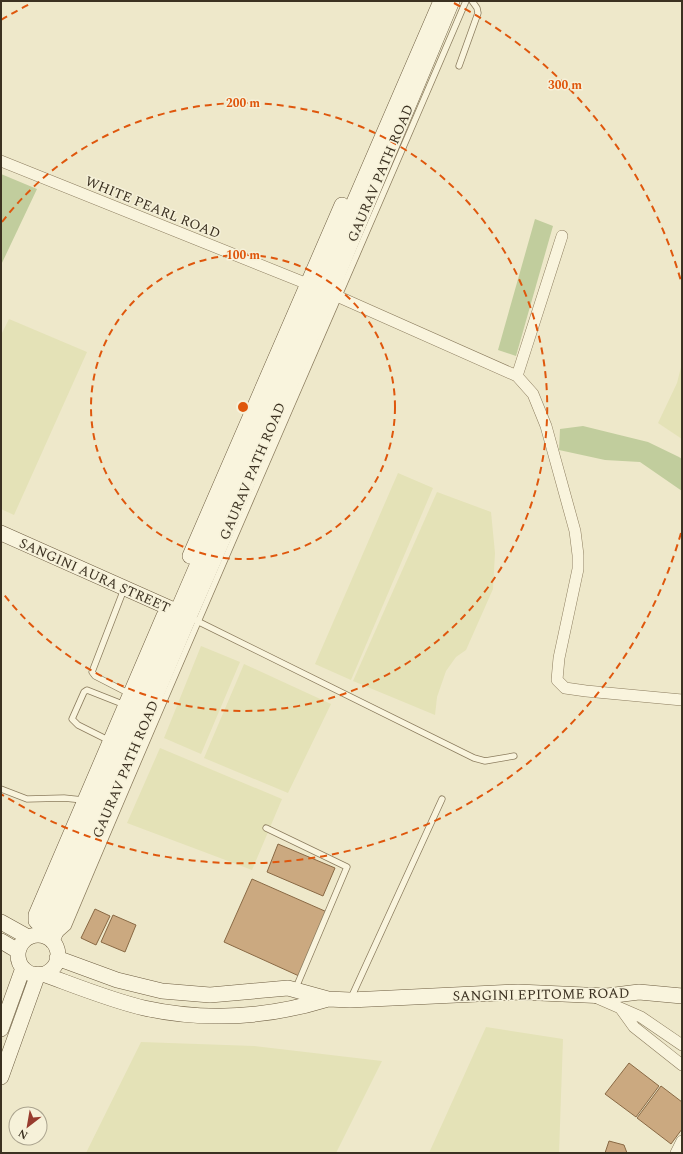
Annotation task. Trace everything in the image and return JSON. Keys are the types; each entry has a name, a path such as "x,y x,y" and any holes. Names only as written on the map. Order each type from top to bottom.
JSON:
{"street":[{"path":"43,936 36,921 36,915 128,700 183,614 323,291 432,1"},
{"name":"GAURAV PATH ROAD","path":"323,291 441,1"},
{"name":"GAURAV PATH ROAD","path":"43,936 323,291 452,1"},
{"name":"WHITE PEARL ROAD","path":"1,162 323,291 517,376"},
{"path":"562,236 517,376 533,394 546,426 575,531 578,569 559,658 557,680 565,688 682,700"},
{"name":"SANGINI AURA STREET","path":"1,533 183,614"},
{"path":"1,922 43,936 56,947 57,958 54,966 40,974 1,1077"},
{"path":"1,1029 23,941 43,936"},
{"path":"1,941 19,958 29,973 40,974 103,996 144,1008 205,1016 255,1015 295,1010 328,999"},
{"path":"1,955 19,958"},
{"path":"57,958 117,980 162,991 210,995 288,988 328,999"},
{"path":"160,1010 162,991"},
{"name":"SANGINI EPITOME ROAD","path":"328,999 350,1000 518,992 593,995 621,995 639,992 682,996"},
{"path":"593,995 641,1017 682,1045"},
{"path":"621,1009 634,1027 682,1065"},
{"path":"676,1153 682,1141"}],"lane":[{"path":"323,291 466,1"},
{"path":"459,66 478,14 475,4 472,1"},
{"path":"124,588 92,672 95,676 128,700"},
{"path":"183,614 474,758 485,761 514,756"},
{"path":"111,741 78,725 72,720 84,692 87,690 128,700"},
{"path":"1,789 27,799 64,798 85,800"},
{"path":"350,1000 442,800"},
{"path":"266,828 347,867 295,990"}],"shaded area":[{"path":"9,319 87,352 14,515 1,509 1,335"},
{"path":"682,363 682,439 658,423 677,383"},
{"path":"398,473 433,488 351,680 315,664"},
{"path":"437,492 491,512 495,553 493,589 466,650 456,657 446,671 437,697 435,715 353,681"},
{"path":"201,646 240,662 201,754 164,738"},
{"path":"244,664 331,704 288,793 204,758"},
{"path":"160,748 282,799 252,870 127,823"},
{"path":"486,1027 563,1039 559,1153 429,1153"},
{"path":"141,1042 254,1046 382,1061 336,1153 86,1153"}],"green space":[{"path":"1,174 37,189 1,265"},
{"path":"535,219 553,226 516,356 498,350"},
{"path":"583,426 648,442 679,457 682,459 682,491 640,462 605,460 559,450 560,429"}],"building":[{"path":"278,844 335,868 323,896 267,872"},
{"path":"252,879 327,912 299,976 224,942"},
{"path":"95,909 110,916 96,945 81,938"},
{"path":"113,915 136,925 125,952 101,942"},
{"path":"629,1063 659,1086 636,1117 605,1094"},
{"path":"661,1086 682,1102 682,1129 671,1144 637,1118"},
{"path":"609,1141 624,1145 627,1153 605,1153"}]}
